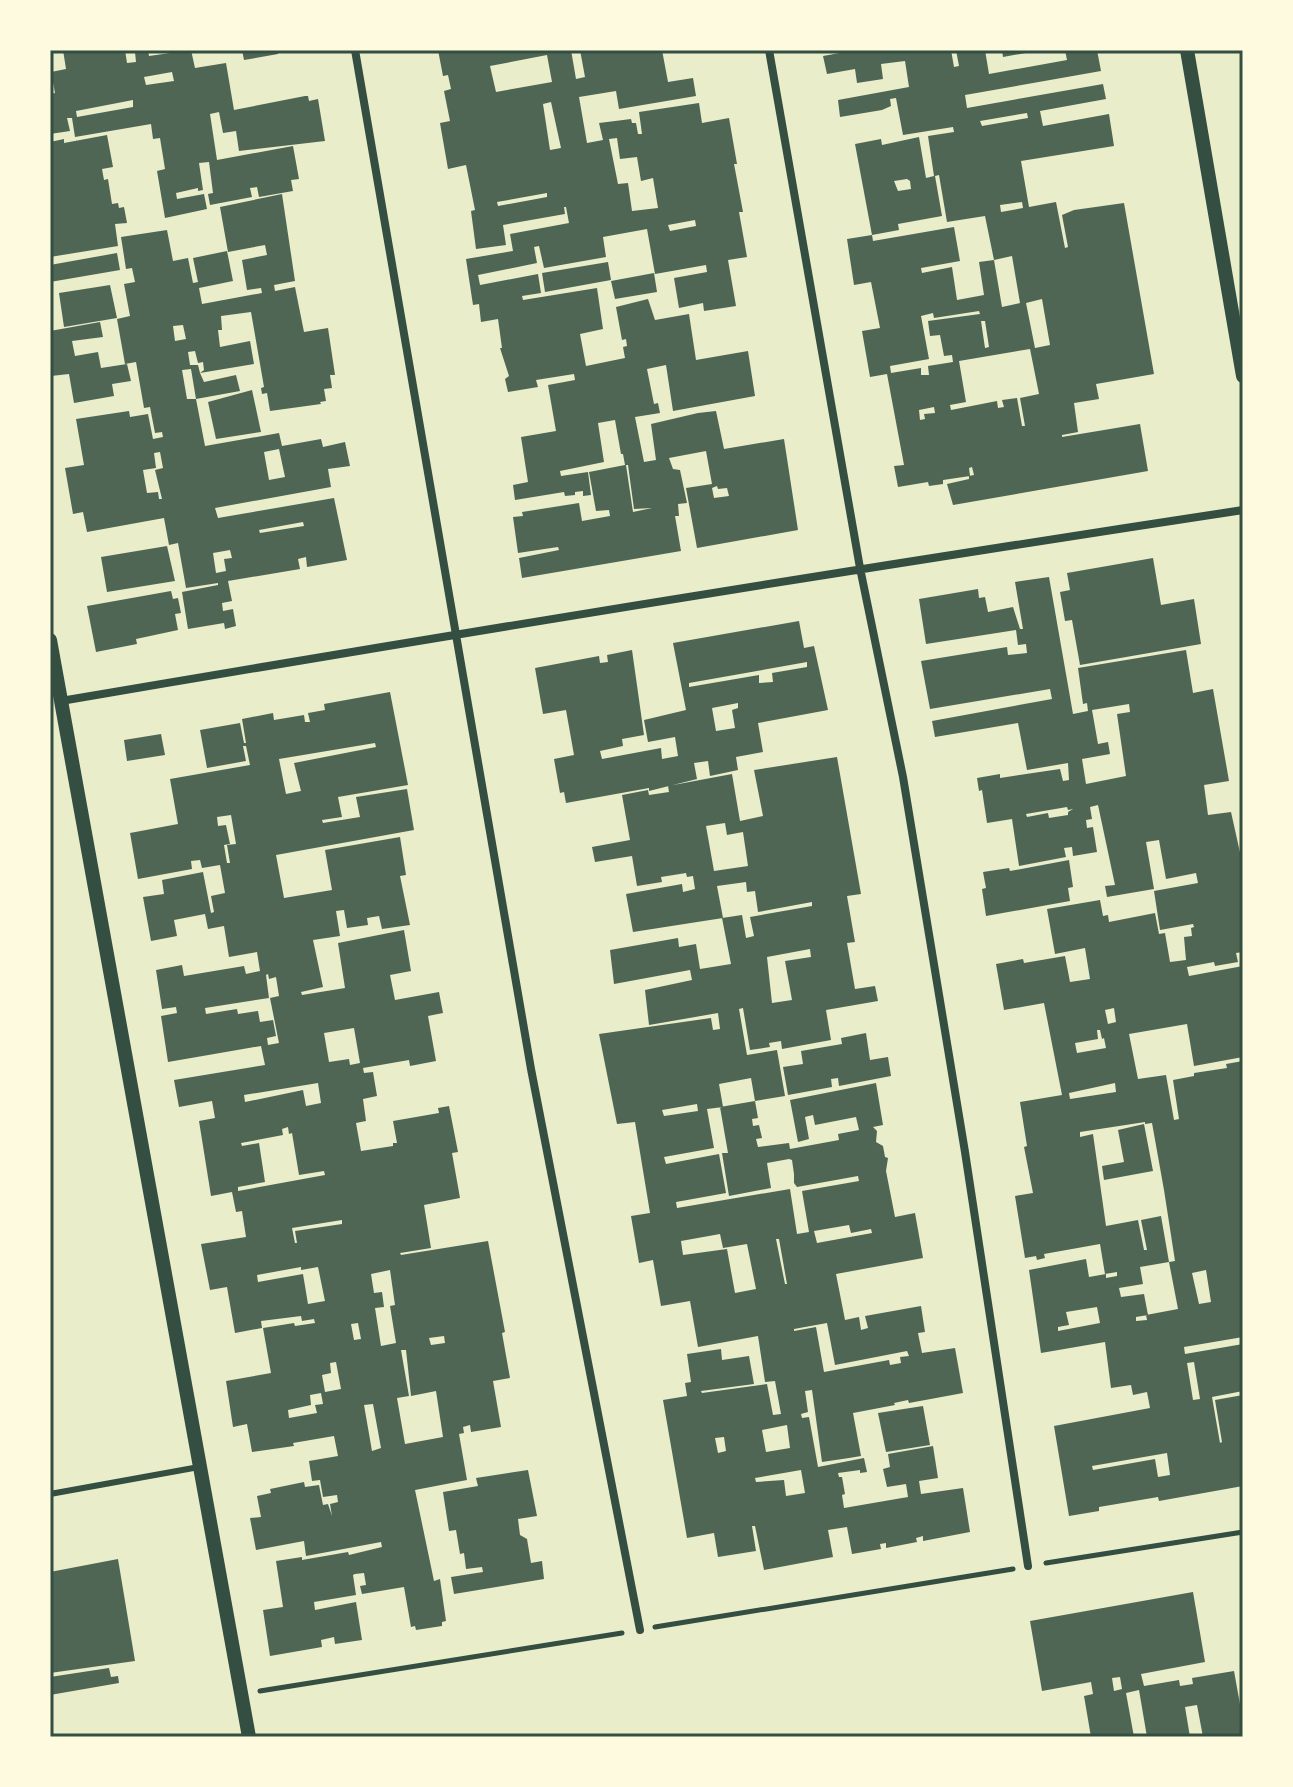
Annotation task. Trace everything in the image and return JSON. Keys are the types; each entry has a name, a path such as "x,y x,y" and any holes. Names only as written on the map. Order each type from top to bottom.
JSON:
{"street":[{"path":"355,50 531,1069 640,1630"},
{"path":"769,50 860,568 903,777 965,1152 1028,1566"},
{"path":"1187,50 1243,376"},
{"path":"55,703 457,633 1243,510"},
{"path":"50,640 55,703 249,1737"}],"lane":[{"path":"50,1494 199,1467"}],"path":[{"path":"240,1694 1243,1532"}],"building":[{"path":"63,50 125,50 127,63 136,62 135,52 148,50 149,56 191,50 195,68 226,63 234,110 305,96 309,101 318,99 325,141 239,151 236,131 223,133 219,112 210,114 217,160 293,146 299,179 291,180 293,191 259,197 257,187 250,188 252,197 210,205 208,194 213,193 209,162 199,163 203,190 198,191 198,188 176,193 177,199 204,194 207,209 165,218 157,171 165,169 160,138 153,139 151,124 75,137 72,118 67,118 70,131 50,134 50,94 55,93 51,72 66,69","holes":["172,72 174,81 146,85 144,77","133,100 133,107 77,117 76,111"]},
{"path":"242,50 278,50 278,54 244,60"},
{"path":"438,50 571,50 576,79 585,77 580,50 662,50 668,82 693,78 696,96 619,109 616,91 579,97 587,143 603,140 599,123 631,119 632,123 636,123 638,134 642,134 639,112 699,103 702,123 729,118 747,257 728,260 736,306 704,311 703,303 679,308 674,278 707,272 706,265 655,274 647,229 603,237 606,257 544,268 539,246 534,247 537,263 478,275 480,285 538,274 541,293 522,296 523,300 597,288 603,329 580,334 586,366 625,358 623,347 627,346 626,339 622,340 616,307 648,299 655,320 689,314 696,360 748,351 755,396 673,411 666,365 647,369 654,404 658,403 660,413 635,417 644,462 656,460 651,424 698,413 716,411 724,449 784,439 798,530 697,548 686,488 712,484 706,451 669,458 673,469 680,470 687,503 678,504 679,516 675,516 681,551 522,578 519,558 559,550 558,547 518,553 513,517 523,516 522,512 579,503 582,521 610,516 609,510 596,511 589,472 625,465 615,420 598,423 604,462 560,471 561,476 588,472 591,495 583,496 583,491 565,496 564,492 515,500 513,485 528,482 521,437 556,431 548,385 575,380 574,374 536,380 538,387 508,392 505,379 509,376 500,348 498,319 481,322 479,304 473,305 466,259 513,251 510,234 569,223 564,207 565,214 503,225 506,245 476,249 471,211 475,210 466,165 448,169 440,123 450,121 444,91 451,89 448,75 443,76","holes":["547,55 552,82 496,92 490,66","551,102 561,148 550,150 543,104","617,138 620,159 637,157 641,181 653,178 658,208 632,211 628,183 618,184 609,139","547,193 547,197 498,206 497,202","695,220 696,226 670,231 668,225","626,465 634,509 652,508 633,512","712,488 727,488 729,496 714,498"]},
{"path":"856,50 951,50 954,67 959,66 956,50 985,50 989,74 1067,60 1065,50 1097,50 1101,71 965,95 967,108 1103,84 1106,99 1040,111 1043,126 1109,114 1114,146 1021,161 1029,207 1056,202 1065,248 1068,247 1062,215 1074,210 1124,203 1154,374 1096,384 1099,399 1074,403 1078,432 1062,437 1140,424 1148,471 953,505 947,484 969,479 969,476 943,480 943,484 929,486 928,482 898,487 894,466 904,465 887,374 870,377 862,331 880,328 871,282 854,285 847,239 872,235 855,144 881,139 882,145 919,137 926,178 934,176 928,136 954,132 953,127 903,135 896,98 890,99 891,106 882,110 840,117 838,100 909,87 905,61 881,64 883,79 857,83 855,69 827,74 823,56","holes":["1027,113 1028,118 982,126 980,121","939,175 947,222 985,216 994,260 979,262 984,295 957,300 952,267 922,273 921,268 960,261 954,227 873,241 872,235 899,230 898,224 942,216 935,176","894,181 910,181 911,189 898,191","1022,202 1023,208 1001,212 1000,205","1012,256 1020,303 1002,307 994,260","1042,299 1050,345 1035,348 1026,303","979,311 980,314 928,321 930,336 940,335 944,356 952,355 953,362 928,366 929,375 921,375 921,368 891,373 890,366 929,359 921,316 933,313 934,318","981,321 985,321 989,347 985,348","1030,349 1039,394 1020,398 1025,426 1022,426 1017,398 1002,400 1004,407 998,408 997,401 951,410 950,405 966,402 959,361","934,407 935,413 924,414 925,419 920,420 919,410"]},
{"path":"1002,50 1031,50 1031,52 1003,57"},
{"path":"107,135 113,167 102,169 104,180 108,179 112,204 118,203 119,208 124,207 127,223 115,224 118,246 50,257 50,142 64,139 64,143"},
{"path":"282,194 295,281 274,285 275,291 295,287 304,332 328,328 335,375 330,375 332,388 324,389 326,401 321,404 270,411 267,393 262,394 261,388 264,387 251,312 221,316 222,330 218,330 220,347 250,341 254,364 200,373 204,382 236,375 240,391 196,399 205,446 279,433 282,446 321,439 323,447 345,442 350,466 328,469 331,487 215,508 218,518 334,498 347,560 307,567 306,557 298,559 300,569 228,581 232,601 222,603 223,611 233,609 236,626 225,629 224,623 188,629 182,592 218,583 186,588 178,543 169,545 164,518 87,532 83,512 73,514 65,468 84,465 76,419 129,411 130,417 148,414 153,439 163,437 162,432 155,433 150,407 144,408 136,362 125,364 117,319 130,316 124,284 135,282 132,268 126,269 121,237 167,230 173,261 188,258 193,283 198,282 193,258 227,251 233,281 199,288 202,304 262,293 261,288 247,290 242,260 267,255 265,245 228,252 220,207","holes":["183,325 186,339 175,341 173,326","195,351 198,363 203,362 204,370 200,373 198,365 190,365 188,352","191,369 196,399 187,399 182,370","279,449 285,477 269,480 264,452","160,452 163,468 155,470 162,499 159,499 158,492 147,493 143,470 156,468 154,453","303,522 304,526 260,533 259,530","230,550 232,558 224,559 226,571 216,573 213,553"]},
{"path":"117,253 120,270 50,282 50,265"},
{"path":"608,262 611,280 545,292 542,273"},
{"path":"654,273 657,292 615,299 611,281"},
{"path":"110,285 117,318 64,327 59,293"},
{"path":"100,322 103,337 72,341 75,356 98,352 101,368 127,364 131,381 112,384 114,396 74,403 69,374 51,376 50,331"},
{"path":"252,390 261,432 216,439 208,402"},
{"path":"167,546 175,581 107,592 101,557"},
{"path":"1153,558 1161,605 1194,599 1201,644 1080,665 1072,620 1065,621 1060,592 1070,590 1067,573"},
{"path":"1049,577 1073,714 1088,711 1087,703 1083,704 1078,668 1186,650 1193,693 1213,689 1229,781 1204,785 1208,815 1231,812 1243,866 1243,952 1236,953 1238,962 1187,967 1189,976 1243,966 1243,1057 1194,1066 1187,1024 1129,1034 1138,1079 1166,1075 1174,1120 1179,1119 1173,1080 1227,1068 1226,1064 1243,1061 1243,1337 1184,1347 1185,1354 1243,1344 1243,1391 1212,1397 1220,1443 1215,1400 1243,1395 1243,1486 1159,1501 1158,1497 1099,1507 1099,1511 1069,1516 1054,1426 1150,1408 1147,1392 1133,1395 1131,1385 1111,1388 1105,1342 1041,1353 1029,1270 1086,1259 1089,1277 1106,1274 1106,1278 1117,1276 1117,1272 1105,1274 1100,1244 1044,1254 1045,1258 1037,1260 1036,1256 1025,1258 1015,1196 1033,1193 1024,1147 1027,1146 1020,1102 1062,1095 1044,1003 1004,1010 996,964 1065,956 1070,982 1090,979 1085,948 1055,954 1047,909 1100,900 1103,916 1108,915 1109,922 1155,913 1159,934 1165,933 1170,962 1186,960 1184,937 1192,936 1193,924 1160,930 1154,891 1198,883 1196,873 1166,879 1159,840 1146,842 1154,889 1107,897 1105,886 1115,885 1098,805 1090,807 1092,819 1086,820 1087,828 1093,827 1097,852 1073,856 1072,847 1064,848 1066,857 1019,866 1012,819 987,823 977,778 1000,774 1000,778 1060,769 1063,781 1069,780 1068,763 1027,770 1018,723 935,737 932,721 1052,699 1050,689 930,709 921,661 1007,647 1008,655 1027,653 1026,644 1018,645 1016,630 926,644 919,599 978,589 979,598 985,597 988,612 1013,607 1020,629 1023,629 1015,582","holes":["1129,704 1130,712 1117,714 1126,776 1086,784 1082,759 1110,754 1108,742 1098,744 1092,710","1067,807 1068,810 1073,809 1068,815 1049,818 1048,813 1027,817 1026,814","1114,1008 1116,1022 1108,1024 1105,1010","1097,1030 1100,1030 1106,1048 1077,1053 1075,1043 1098,1039","1115,1083 1116,1092 1070,1099 1069,1093","1152,1123 1175,1261 1169,1262 1161,1216 1141,1220 1147,1250 1144,1250 1138,1220 1106,1226 1093,1134 1080,1137 1080,1132","1169,1262 1178,1309 1148,1315 1144,1294 1121,1297 1119,1288 1143,1284 1140,1267","1206,1270 1211,1302 1199,1304 1192,1273","1097,1307 1100,1323 1058,1331 1058,1327 1069,1325 1066,1312","1146,1315 1147,1320 1136,1321 1136,1317","1194,1362 1200,1399 1193,1400 1187,1363","1167,1453 1170,1475 1158,1477 1155,1459 1093,1470 1092,1466"]},
{"path":"171,591 173,599 178,598 181,613 175,614 178,630 136,639 137,644 96,652 87,606"},
{"path":"799,621 804,648 814,646 828,710 758,723 763,752 736,757 738,770 710,776 708,761 694,763 697,779 649,791 649,788 566,803 564,792 560,793 554,759 574,755 566,710 543,714 535,668 599,656 600,663 608,662 607,655 632,650 644,735 622,739 623,746 600,751 602,759 661,748 662,759 678,756 675,737 648,742 644,720 686,710 673,643","holes":["807,662 807,667 772,673 773,682 759,683 759,675 689,687 689,683","738,703 738,708 732,710 735,728 716,731 712,708"]},
{"path":"390,692 408,785 338,797 342,817 322,820 323,823 360,817 356,797 407,789 414,830 276,855 284,898 332,890 325,850 400,837 406,875 400,876 410,925 382,929 379,916 367,918 368,925 347,928 344,910 336,911 340,936 313,940 323,987 301,992 302,995 345,988 338,943 404,930 411,971 390,975 395,1000 439,992 443,1013 428,1016 436,1061 410,1066 409,1060 363,1068 364,1073 373,1072 377,1096 363,1099 366,1121 356,1123 361,1151 397,1143 393,1121 439,1113 438,1108 449,1106 458,1152 452,1153 460,1198 424,1205 431,1248 400,1253 488,1241 510,1378 493,1381 501,1427 471,1432 470,1425 463,1427 464,1433 459,1434 467,1480 415,1490 434,1581 440,1579 446,1621 442,1622 442,1626 416,1630 415,1626 411,1627 404,1587 362,1594 360,1586 366,1585 364,1573 355,1574 356,1595 314,1602 315,1610 356,1602 362,1640 335,1644 334,1637 321,1640 322,1647 270,1656 263,1610 283,1607 276,1561 348,1552 349,1555 382,1547 381,1542 306,1556 304,1541 256,1550 250,1518 261,1517 257,1496 271,1493 270,1489 304,1482 305,1487 319,1485 323,1505 328,1504 332,1516 330,1504 338,1502 337,1495 323,1497 320,1480 312,1481 309,1461 338,1456 334,1436 252,1452 247,1424 233,1427 226,1381 271,1373 263,1328 315,1323 314,1319 302,1321 301,1316 261,1321 262,1328 235,1333 227,1287 210,1290 201,1244 246,1237 242,1211 236,1212 232,1192 211,1196 199,1121 215,1118 212,1101 179,1107 174,1080 265,1065 261,1046 168,1062 161,1016 177,1013 176,1007 162,1009 156,970 182,965 184,976 244,966 246,974 260,971 257,952 229,957 224,926 208,929 205,914 174,920 177,936 151,941 143,897 164,894 162,880 203,872 211,913 214,912 211,896 225,893 220,865 202,868 200,860 191,861 192,869 138,879 130,833 178,824 170,779 250,765 246,746 243,746 246,761 207,768 200,730 240,723 246,743 242,719 273,713 274,720 304,715 305,722 310,722 308,713 325,710 324,704","holes":["375,743 376,747 294,763 301,791 286,794 279,759","231,815 236,844 227,845 230,863 227,863 224,845 230,844 226,825 218,826 217,817","266,975 269,979 276,977 279,996 270,998 279,1043 268,1045 267,1038 276,1036 273,1020 260,1022 258,1011 238,1014 237,1009 206,1014 205,1008 269,998","354,1028 360,1063 350,1065 349,1059 329,1062 324,1033","318,1083 321,1103 306,1106 303,1090 245,1102 244,1095","288,1127 289,1134 292,1133 299,1175 324,1171 325,1175 238,1191 238,1187 265,1182 259,1143 242,1146 241,1143 283,1135 282,1129","342,1220 342,1224 295,1231 297,1243 292,1228","318,1267 325,1301 308,1304 303,1274 258,1282 257,1275","390,1270 395,1305 390,1306 396,1343 381,1346 375,1308 384,1307 382,1292 374,1293 371,1274","358,1323 361,1339 354,1340 351,1324","444,1336 445,1343 431,1345 429,1338","401,1350 406,1350 411,1396 436,1391 443,1437 405,1444 397,1398 409,1396","336,1362 341,1389 325,1392 322,1375 331,1373 330,1363","321,1393 323,1404 315,1405 317,1413 289,1418 288,1410 311,1405 310,1395","373,1404 381,1448 372,1451 364,1405"]},
{"path":"161,734 165,755 127,761 124,740"},
{"path":"837,757 861,894 847,896 855,942 847,943 855,989 875,986 878,1001 826,1010 831,1040 782,1049 781,1041 769,1043 770,1047 750,1050 743,1008 739,1009 747,1055 777,1050 785,1096 755,1101 758,1118 752,1119 753,1126 759,1125 762,1138 756,1139 758,1147 789,1143 790,1149 839,1140 838,1134 859,1130 856,1117 815,1125 813,1115 805,1117 809,1139 798,1142 790,1100 876,1083 883,1125 873,1127 877,1131 876,1142 883,1146 888,1158 886,1171 895,1217 915,1213 923,1258 836,1274 845,1320 859,1317 861,1330 868,1328 865,1316 921,1306 925,1332 918,1333 922,1353 955,1348 963,1393 909,1403 908,1400 853,1413 861,1456 822,1462 812,1390 805,1391 808,1412 801,1414 802,1418 809,1417 818,1467 864,1458 867,1472 838,1473 842,1477 845,1494 842,1495 844,1508 908,1497 906,1484 887,1487 883,1469 890,1467 888,1454 933,1446 938,1478 919,1481 921,1494 963,1488 970,1532 923,1541 923,1536 916,1538 917,1542 886,1548 886,1543 880,1544 881,1549 852,1554 847,1527 828,1530 833,1557 764,1570 755,1526 752,1526 756,1551 718,1557 714,1533 687,1538 663,1400 687,1396 685,1383 691,1382 687,1354 721,1349 722,1360 749,1356 754,1384 702,1393 767,1384 773,1415 781,1414 775,1381 765,1382 758,1336 698,1347 690,1301 661,1306 653,1260 639,1263 631,1216 650,1213 635,1122 617,1124 599,1034 711,1018 713,1030 720,1029 718,1013 649,1025 645,990 692,980 690,970 614,984 610,950 678,938 679,947 696,944 700,969 731,964 722,918 633,932 626,894 682,884 683,892 695,889 693,876 687,877 686,873 661,877 662,882 637,886 632,856 595,862 592,847 630,840 622,795 648,790 649,795 669,792 668,786 732,774 740,821 763,816 754,770","holes":["725,823 727,835 743,832 748,866 714,871 706,826","746,882 747,892 755,891 758,912 812,902 812,906 750,917 754,936 746,938 742,915 723,918 717,886","810,949 811,957 785,961 792,1000 772,1003 767,957","751,1078 755,1101 723,1107 719,1084","697,1104 698,1111 664,1116 662,1110","720,1107 728,1153 722,1153 729,1196 771,1188 767,1163 789,1159 792,1160 797,1187 858,1176 859,1181 802,1191 809,1232 797,1234 790,1189 677,1208 676,1202 726,1193 719,1154 666,1164 664,1157 714,1148 707,1109","849,1225 851,1233 871,1229 872,1233 817,1243 814,1231","720,1234 723,1248 747,1244 756,1289 735,1293 727,1249 683,1255 681,1241","776,1239 779,1239 787,1284","827,1323 835,1365 907,1351 909,1356 900,1357 901,1363 890,1365 889,1360 824,1372 816,1327 794,1331","787,1425 790,1448 766,1452 762,1430","724,1437 726,1451 718,1453 715,1438","801,1470 805,1493 786,1496 784,1480 756,1482 755,1478"]},
{"path":"1069,860 1073,887 1068,888 1070,901 986,916 983,872 1009,868 1010,871"},
{"path":"866,1033 870,1060 888,1057 891,1076 839,1086 838,1078 831,1079 832,1087 788,1095 783,1067 803,1064 801,1051 842,1044 841,1038"},
{"path":"1144,1124 1153,1171 1104,1180 1102,1166 1124,1162 1118,1130"},
{"path":"923,1406 930,1445 886,1452 878,1413"},
{"path":"528,1470 537,1516 518,1519 520,1535 527,1539 531,1563 542,1561 544,1579 454,1594 451,1577 483,1572 482,1567 466,1569 456,1530 449,1531 443,1492 478,1486 476,1478"},
{"path":"118,1559 135,1661 50,1673 50,1572"},
{"path":"1193,1592 1205,1662 1141,1674 1144,1686 1179,1680 1180,1686 1193,1684 1192,1678 1234,1671 1243,1737 1203,1737 1197,1705 1185,1707 1190,1737 1147,1737 1139,1690 1126,1693 1134,1737 1091,1737 1084,1696 1093,1694 1091,1682 1042,1691 1030,1621","holes":["1120,1677 1122,1689 1114,1691 1112,1678"]},
{"path":"109,1668 111,1677 118,1676 119,1683 50,1695 50,1677"}]}
